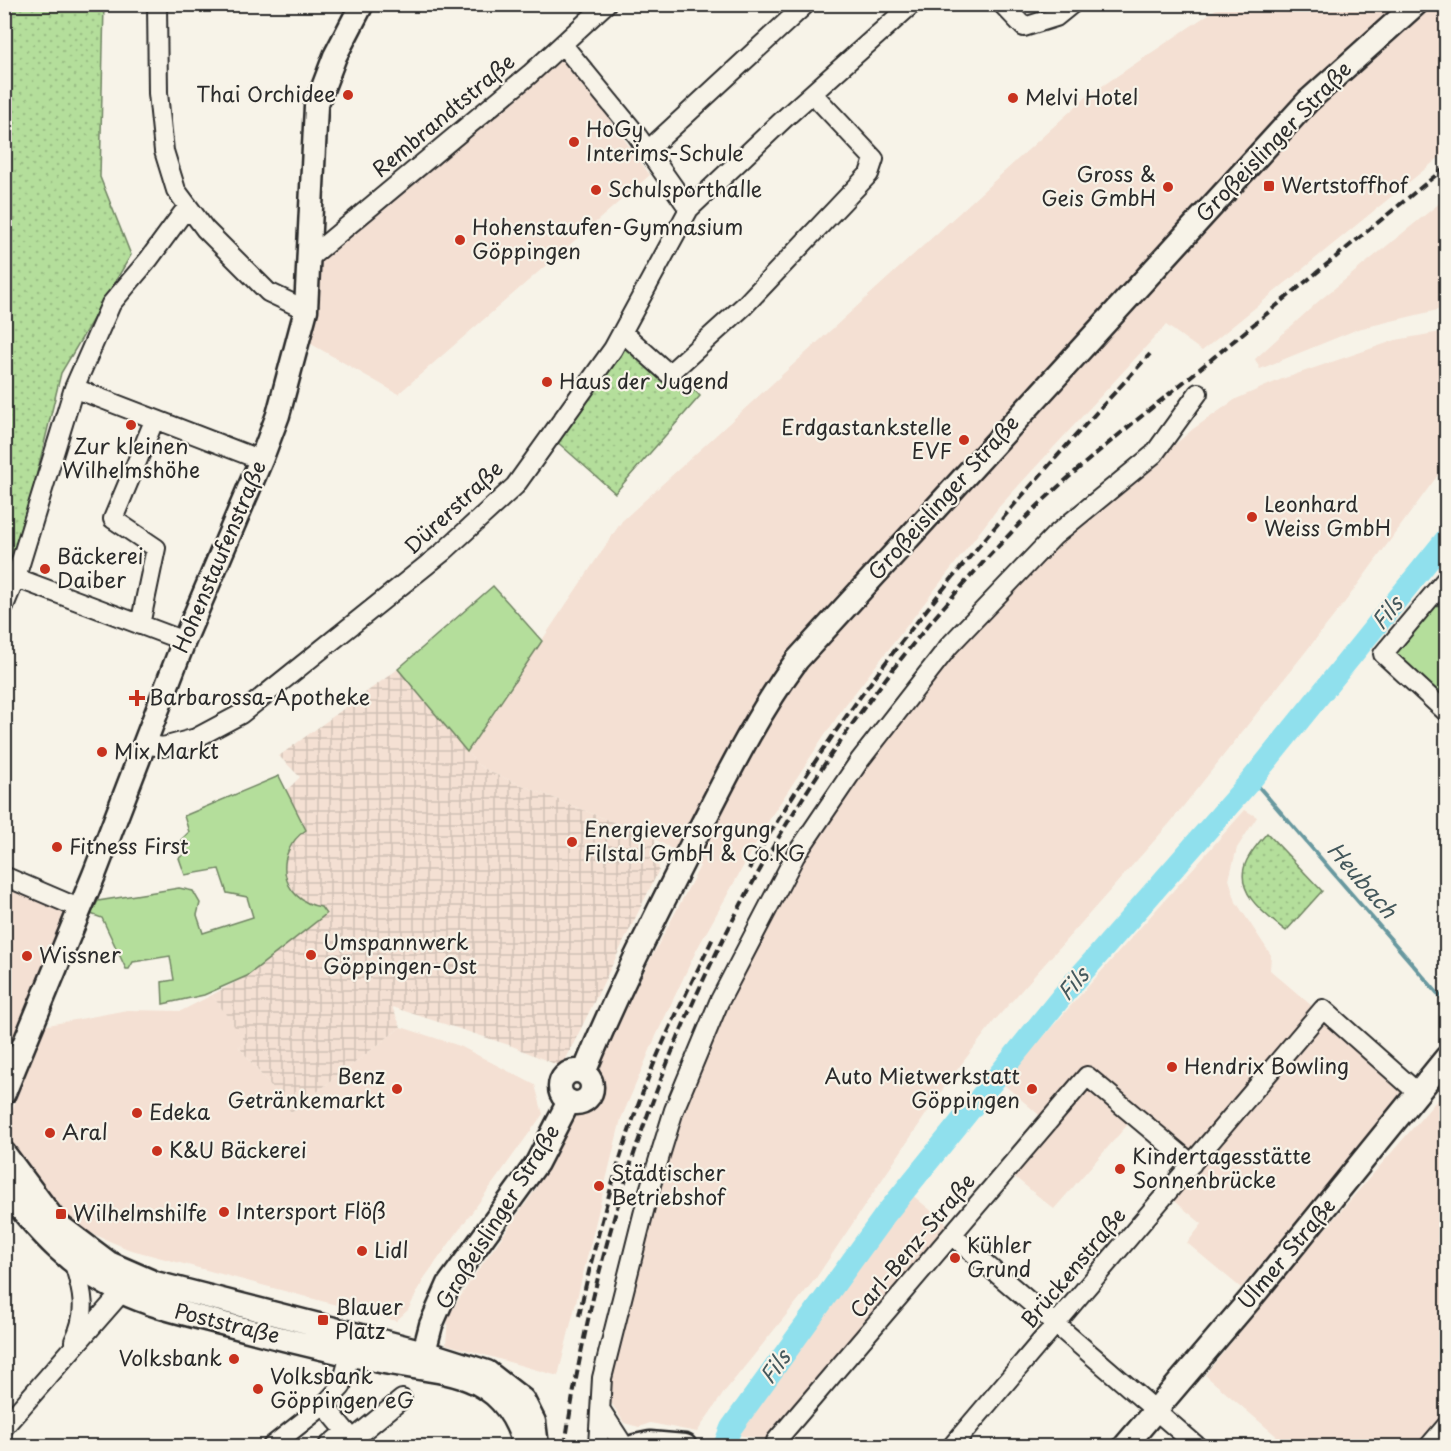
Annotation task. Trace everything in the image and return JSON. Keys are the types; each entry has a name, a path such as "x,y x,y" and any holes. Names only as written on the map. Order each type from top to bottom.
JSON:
{"main road":[{"name":"Hohenstaufenstraße","path":"4,1093 81,909 184,641 261,460 289,379 306,310 316,106 334,56 362,4"},
{"name":"Großeislinger Straße","path":"422,1360 431,1325 449,1284 537,1163 569,1101 560,1090 561,1080 568,1072 584,1073 635,955 738,755 761,713 797,660 1308,101 1416,4"},
{"name":"Ulmer Straße","path":"1125,1446 1156,1412 1419,1094 1446,1058"},
{"path":"4,1153 57,1224 125,1282"},
{"path":"4,1188 44,1237 74,1264 125,1282"},
{"name":"Poststraße","path":"125,1282 155,1283 422,1360"},
{"name":"Poststraße","path":"125,1282 149,1304 350,1355 422,1360"},
{"path":"422,1360 477,1383 496,1396 512,1414 521,1432 524,1446"},
{"path":"422,1360 487,1372 506,1384 523,1400 537,1434 537,1446"},
{"path":"635,1446 650,1443 685,1446"}],"street":[{"path":"158,4 158,93 164,151 176,190 192,214 237,264 268,292 306,310"},
{"name":"Rembrandtstraße","path":"308,259 562,45 606,4"},
{"path":"648,150 806,4"},
{"name":"Dürerstraße","path":"144,744 163,747 196,738 241,714 451,545 515,486 622,332 689,209 912,4"},
{"path":"1002,4 1024,27 1056,17 1072,4"},
{"path":"562,45 648,150 689,209"},
{"path":"622,332 669,374 744,306 869,174 874,159 813,94"},
{"path":"4,606 10,575 74,388 111,304 149,259 182,214 192,214"},
{"path":"74,388 154,421 261,460"},
{"path":"598,1446 602,1412 602,1378 648,1191 674,1110 719,1002 795,856 860,760 949,646 1054,536 1154,454 1198,393"},
{"path":"140,625 156,549 114,519 154,421"},
{"path":"10,575 184,641"},
{"path":"1446,579 1383,654 1446,712"},
{"path":"4,876 81,909"},
{"name":"Brückenstraße","path":"952,1446 1323,1009 1419,1094"},
{"name":"Carl-Benz-Straße","path":"775,1446 776,1441 1088,1076 1192,1164"},
{"path":"952,1235 1197,1446"},
{"path":"64,1358 81,1326 84,1296 74,1264"},
{"path":"4,1427 64,1358 125,1282"},
{"path":"272,1446 324,1405 341,1387 350,1355"},
{"path":"328,1446 352,1439 402,1399"},
{"path":"324,1405 352,1439"},
{"path":"602,1412 624,1446"},
{"path":"1429,1446 1446,1426"}],"shaded area":[{"path":"1222,5 1446,5 1446,152 1202,351 1166,325 999,507 843,708 772,815 697,949 656,1036 621,1119 558,1376 446,1344 448,1316 536,1189 599,1056 700,866 655,839 492,773 477,764 467,752 622,521 1086,97"},
{"name":"Hohenstaufen-Gymnasium Göppingen","path":"564,56 650,175 398,394 306,341 312,264 379,214"},
{"path":"1446,198 1446,308 1358,329 1260,369 1255,359 1320,300"},
{"path":"1446,331 1446,464 1345,602 1170,823 995,1020 947,1083 816,1278 725,1391 697,1432 650,1423 639,1427 624,1423 609,1399 609,1377 662,1168 684,1108 764,921 831,816 887,738 957,647 1036,564 1193,429 1236,399 1282,379 1396,340"},
{"name":"Energieversorgung Filstal GmbH & Co.KG","path":"398,669 477,764 492,773 655,839 659,870 562,1067 512,1046 392,1007 401,1027 291,1112 239,1047 245,1041 212,995 247,976 321,907 311,905 295,895 284,873 286,853 291,843 306,829 286,791 300,777 279,756"},
{"path":"1245,810 1257,817 1237,848 1229,879 1236,902 1271,955 1270,970 1410,1090 1241,1288 1187,1243 1202,1224 1170,1197 1196,1167 1136,1115 1054,1209 1011,1174 1052,1126 1002,1083"},
{"path":"5,882 74,911 8,1063 5,1061"},
{"path":"212,995 246,1041 239,1047 291,1112 401,1027 460,1046 535,1085 543,1114 425,1277 408,1310 396,1321 128,1249 84,1230 54,1205 22,1167 8,1142 8,1121 43,1026 127,1010 181,1011"},
{"path":"1446,1090 1446,1446 1288,1446 1205,1375 1297,1261"},
{"path":"911,1194 952,1228 775,1441 737,1435"}],"green space":[{"path":"6,4 104,5 100,177 131,255 61,373 13,573 4,569"},
{"path":"624,340 680,375 700,396 615,493 555,440"},
{"path":"1446,569 1446,708 1381,649"},
{"path":"493,586 542,641 467,752 398,669"},
{"path":"279,776 306,830 295,839 289,850 285,862 285,874 296,895 307,903 321,907 326,914 247,976 204,995 163,1004 162,982 174,980 170,956 133,962 129,969 126,969 102,918 91,914 98,901 179,888 193,891 200,903 197,915 203,933 253,917 247,897 227,893 219,869 185,875 179,858 186,853 181,840 189,832 184,816"},
{"path":"1267,833 1322,891 1286,931 1253,901 1244,882 1243,871 1247,860"}],"waterway":[{"name":"Fils","path":"724,1446 731,1428 885,1215 1063,995 1252,779 1446,539"},
{"name":"Heubach","path":"1252,779 1446,1003"}],"railway":[{"path":"565,1446 588,1319 621,1194 663,1073 715,956 776,843 845,735 923,632 1009,535 1052,492 1446,167"},
{"path":"749,869 837,730 885,664 986,537 1150,354"},
{"path":"579,1316 602,1221 630,1127 660,1050 713,938"}],"place":[{"name":"Thai Orchidee","path":"348,95"},
{"name":"Melvi Hotel","path":"1013,98"},
{"name":"HoGy Interims-Schule","path":"574,142"},
{"name":"Wertstoffhof","path":"1269,186"},
{"name":"Gross & Geis GmbH","path":"1168,187"},
{"name":"Schulsporthalle","path":"596,190"},
{"name":"Hohenstaufen-Gymnasium Göppingen","path":"460,240"},
{"name":"Haus der Jugend","path":"547,382"},
{"name":"Zur kleinen Wilhelmshöhe","path":"131,425"},
{"name":"Erdgastankstelle EVF","path":"964,440"},
{"name":"Leonhard Weiss GmbH","path":"1252,517"},
{"name":"Bäckerei Daiber","path":"45,569"},
{"name":"Barbarossa-Apotheke","path":"137,698"},
{"name":"Mix Markt","path":"102,752"},
{"name":"Energieversorgung Filstal GmbH & Co.KG","path":"572,842"},
{"name":"Fitness First","path":"57,847"},
{"name":"Umspannwerk Göppingen-Ost","path":"311,955"},
{"name":"Wissner","path":"27,956"},
{"name":"Hendrix Bowling","path":"1172,1067"},
{"name":"Benz Getränkemarkt","path":"397,1089"},
{"name":"Auto Mietwerkstatt Göppingen","path":"1032,1089"},
{"name":"Edeka","path":"137,1113"},
{"name":"Aral","path":"50,1133"},
{"name":"K&U Bäckerei","path":"157,1151"},
{"name":"Kindertagesstätte Sonnenbrücke","path":"1120,1169"},
{"name":"Städtischer Betriebshof","path":"599,1186"},
{"name":"Intersport Flöß","path":"224,1212"},
{"name":"Wilhelmshilfe","path":"61,1214"},
{"name":"Lidl","path":"362,1251"},
{"name":"Kühler Grund","path":"955,1258"},
{"name":"Blauer Platz","path":"323,1320"},
{"name":"Volksbank","path":"234,1359"},
{"name":"Volksbank Göppingen eG","path":"258,1389"}]}
